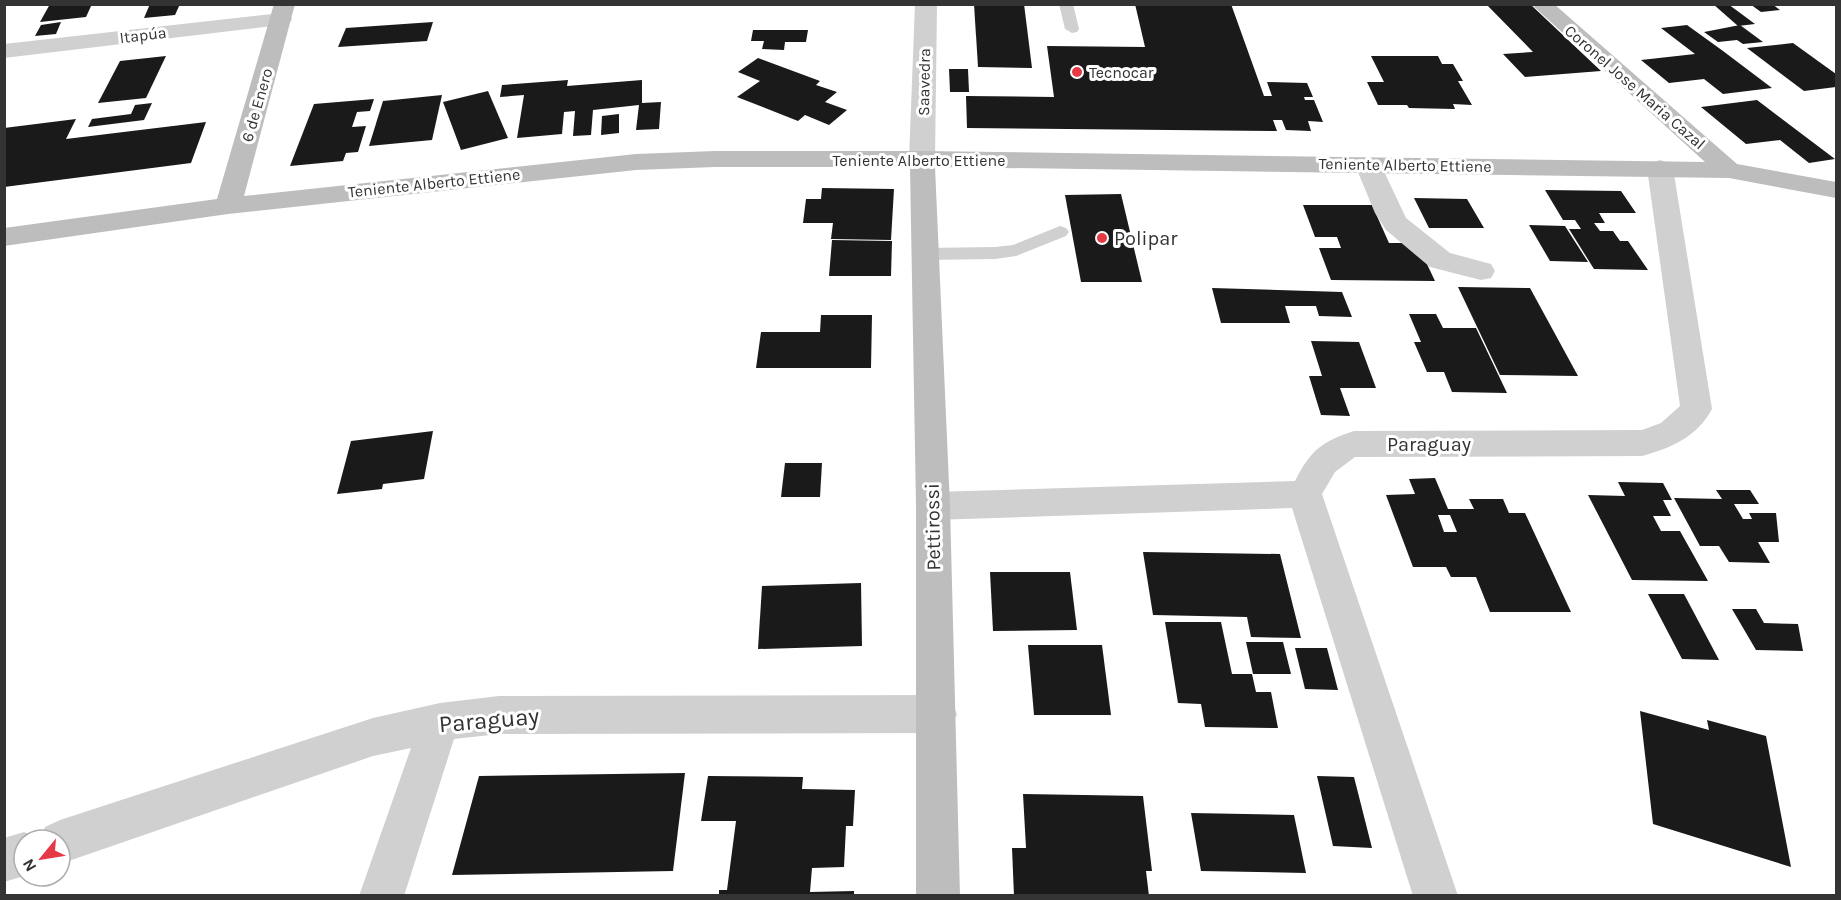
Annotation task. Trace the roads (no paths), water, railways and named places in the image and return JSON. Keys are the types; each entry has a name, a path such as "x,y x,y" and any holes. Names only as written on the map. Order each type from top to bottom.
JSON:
{"main road":[{"name":"Coronel Jose Maria Cazal","path":"1542,4 1729,170"},
{"name":"6 de Enero","path":"228,206 283,12"},
{"name":"Teniente Alberto Ettiene","path":"4,237 228,206 636,162 715,159 922,159 1660,168 1729,170 1836,190"},
{"name":"Pettirossi","path":"922,159 933,506 938,896"}],"street":[{"name":"Saavedra","path":"922,159 926,4"},
{"name":"Itapúa","path":"4,51 283,12"},
{"path":"1368,165 1388,213 1396,224 1440,260 1481,272"},
{"name":"Paraguay","path":"1305,494 1323,460 1338,449 1354,444 1642,443 1659,439 1677,430 1696,409 1660,168"},
{"path":"933,506 1305,494 1436,896"},
{"name":"Paraguay","path":"72,838 373,737 440,722 499,715 937,714"},
{"path":"381,896 440,722"}],"lane":[{"path":"1066,4 1072,29"},
{"path":"925,254 1005,252 1016,250 1060,232"}],"place":[{"name":"Tecnocar","path":"1077,72"},
{"name":"Polipar","path":"1102,238"}]}
